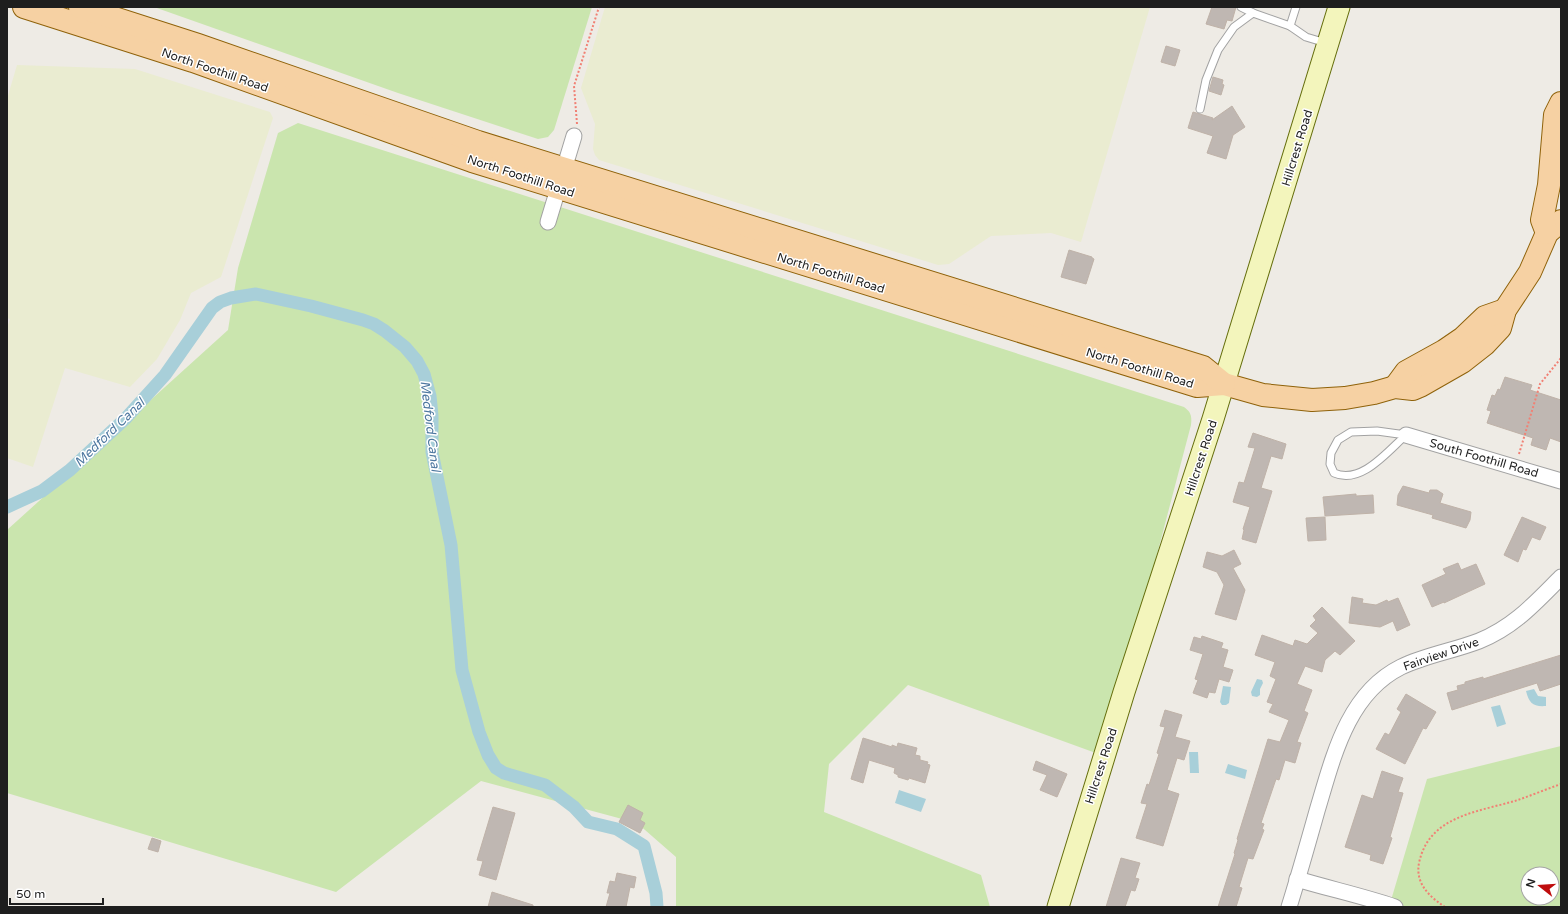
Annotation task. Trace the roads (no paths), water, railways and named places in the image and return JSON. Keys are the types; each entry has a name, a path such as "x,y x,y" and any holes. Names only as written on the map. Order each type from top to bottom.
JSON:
{"main road":[{"name":"North Foothill Road","path":"24,7 193,61 472,161 561,179"},
{"name":"North Foothill Road","path":"80,7 198,45 478,142 561,179 1197,386 1224,384 1263,395 1312,400 1345,398 1374,393 1395,387 1413,390 1462,362 1485,344 1500,328 1505,310 1530,272 1554,227"},
{"path":"1554,227 1542,220 1549,185 1555,115 1561,103"}],"street":[{"name":"Hillcrest Road","path":"1058,907 1115,720 1224,384 1339,7"},
{"path":"548,222 574,136"},
{"name":"South Foothill Road","path":"1406,435 1561,481"},
{"name":"Fairview Drive","path":"1289,907 1333,756 1343,730 1356,708 1368,692 1384,678 1401,667 1478,642 1502,630 1522,615 1561,577"},
{"path":"1297,879 1341,892 1370,898 1395,907"}],"lane":[{"path":"1241,7 1253,13 1290,26 1306,37 1328,43"},
{"path":"1290,26 1296,7"},
{"path":"1200,109 1206,80 1218,50 1234,27 1253,13"},
{"path":"1377,431 1406,435 1363,472 1352,476 1342,476 1334,473 1330,464 1331,453 1338,440 1351,432 1377,431"}],"water":[{"path":"1257,679 1262,680 1263,683 1260,689 1260,695 1257,697 1252,696 1251,692"},
{"path":"1223,686 1231,687 1229,703 1226,705 1222,705 1220,702"},
{"path":"1534,689 1538,696 1546,697 1546,706 1538,706 1530,701 1526,691"},
{"path":"1500,705 1506,724 1497,727 1491,707"},
{"path":"1189,752 1198,752 1199,773 1190,773"},
{"path":"1228,764 1247,770 1245,779 1225,773"},
{"path":"899,790 926,799 921,812 895,803"}],"waterway":[{"name":"Medford Canal","path":"7,507 42,491 70,470 126,418 165,375 212,308 220,302 231,298 256,294 311,306 374,324 405,347 417,361 424,374 430,396 432,416 432,452 451,545 462,670 479,732 488,755 496,768 504,773 545,785 574,807 588,822 617,829 644,846 656,893 657,907"}]}
